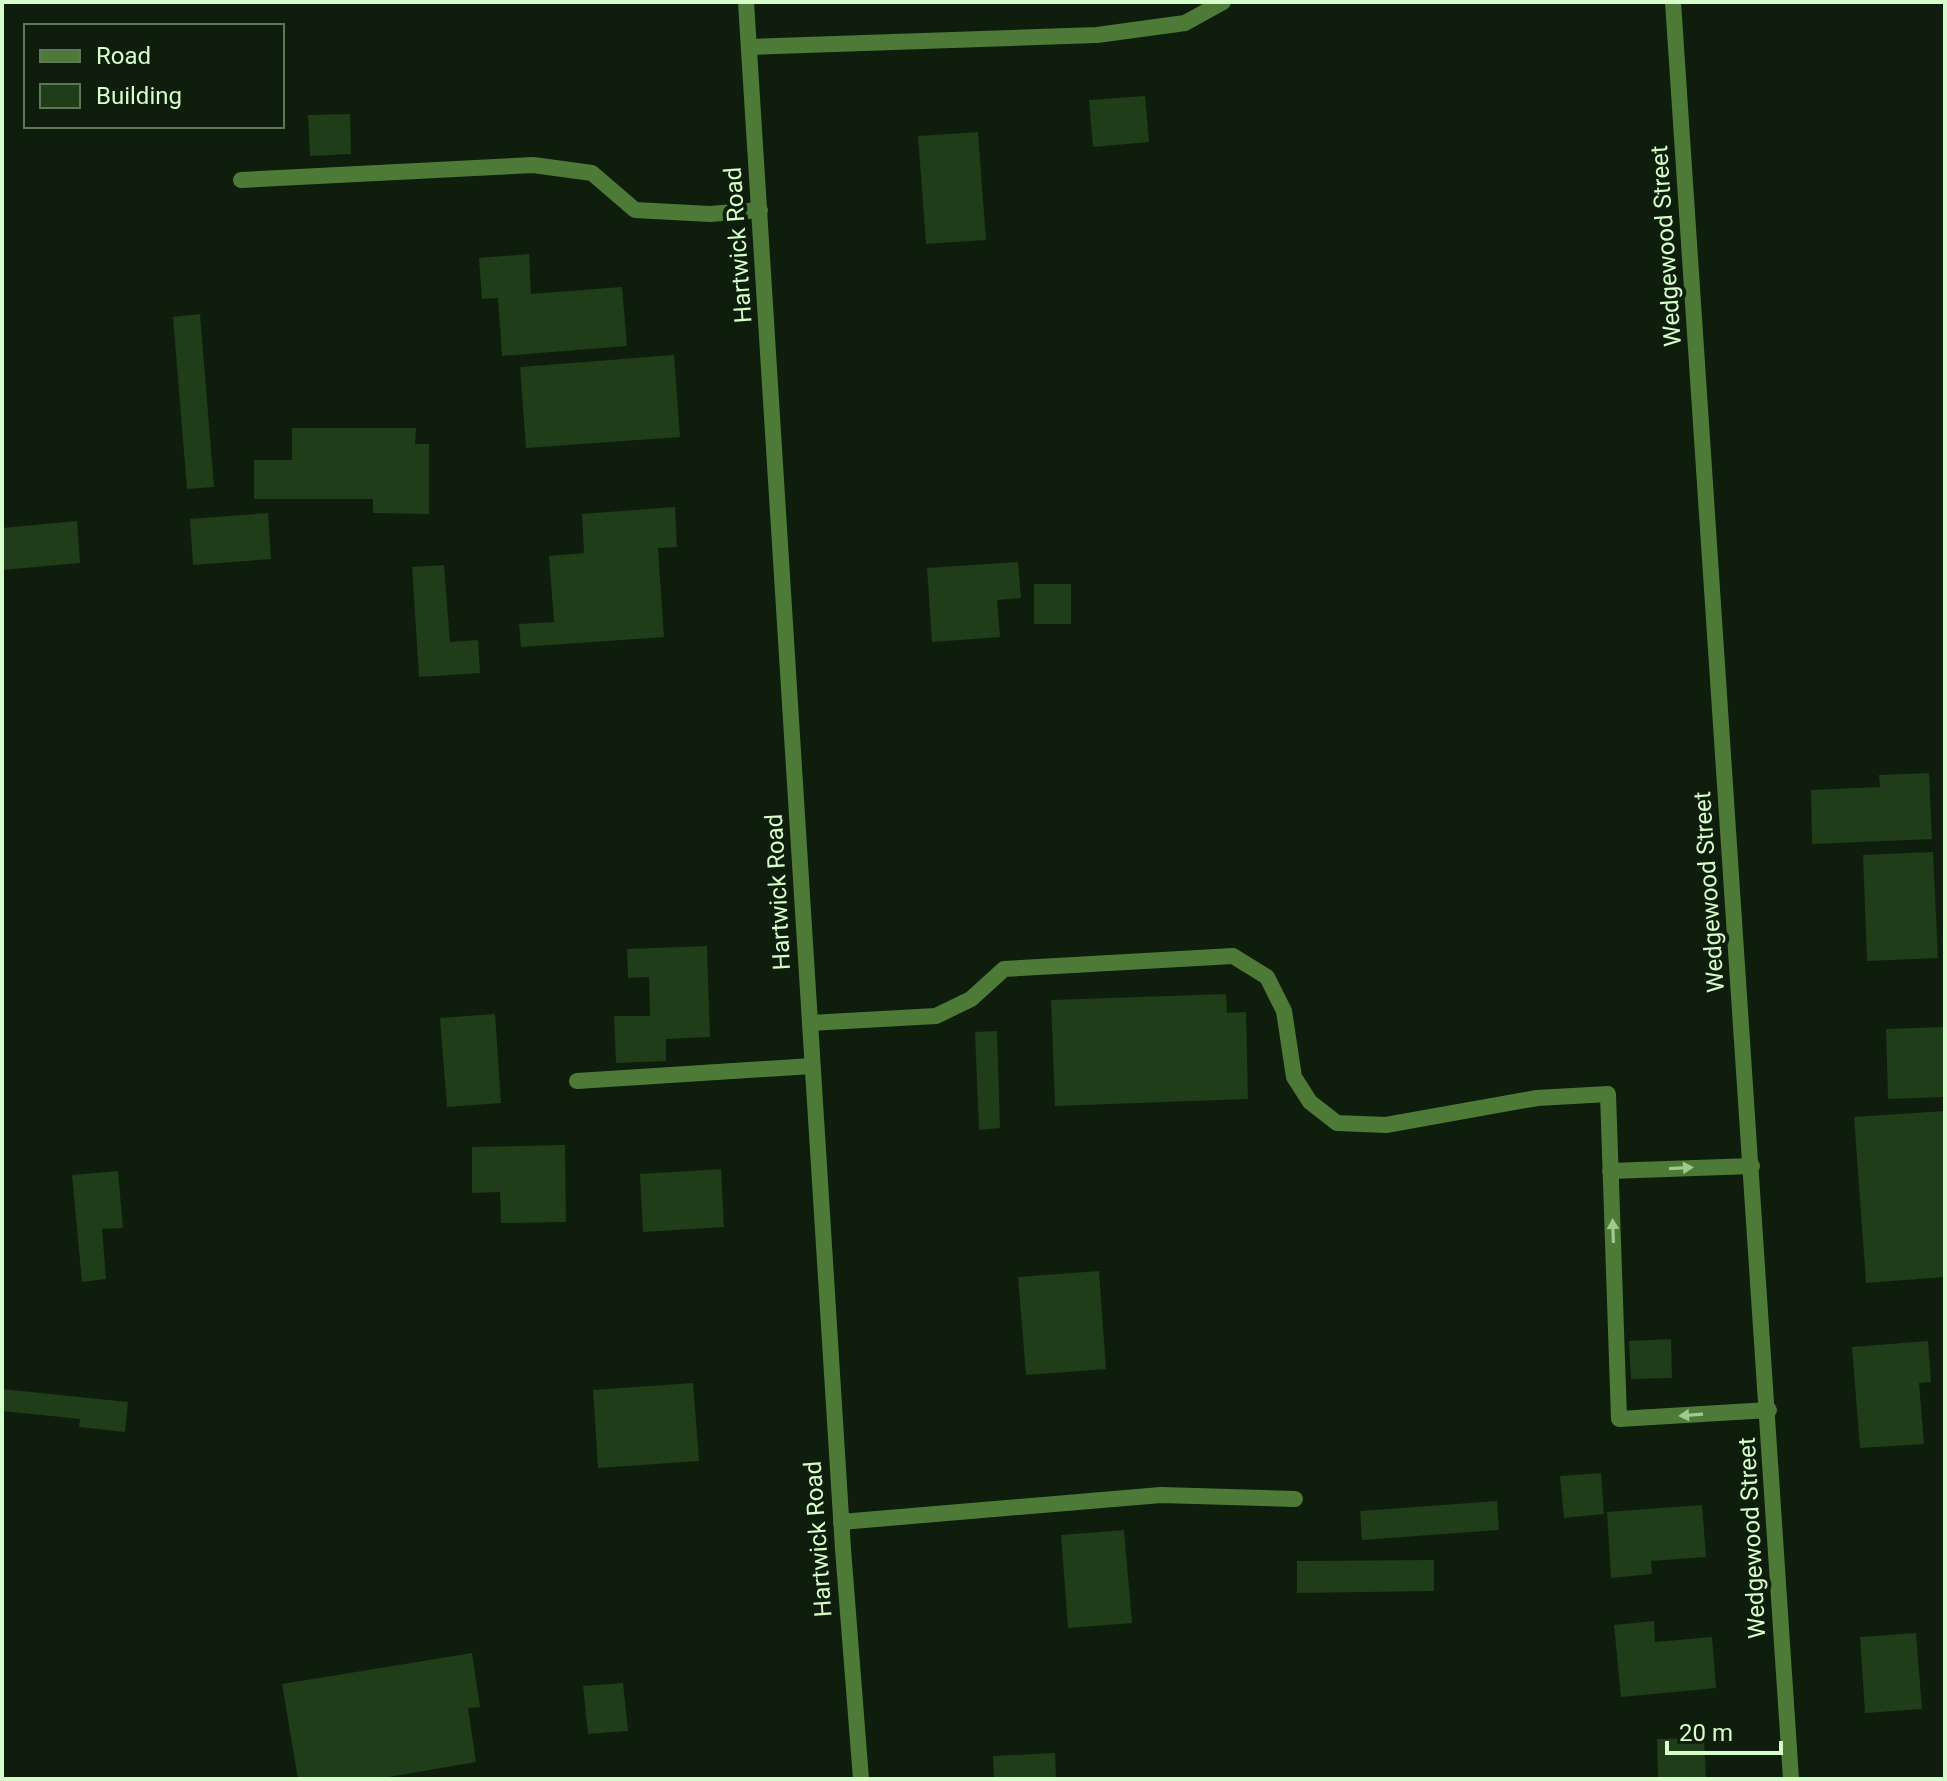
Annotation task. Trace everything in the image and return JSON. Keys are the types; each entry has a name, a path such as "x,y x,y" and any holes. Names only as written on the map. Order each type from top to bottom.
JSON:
{"street":[{"name":"Hartwick Road","path":"746,2 841,1522 861,1779"},
{"path":"749,47 1097,35 1185,23 1223,2"},
{"name":"Wedgewood Street","path":"1673,2 1769,1410 1791,1779"},
{"path":"241,180 533,165 592,173 635,210 710,214 760,210"},
{"path":"810,1023 936,1016 971,999 1004,969 1233,956 1267,977 1284,1011 1294,1077 1310,1102 1337,1123 1386,1125 1537,1098 1608,1094 1619,1419 1769,1410"},
{"path":"577,1081 812,1066"},
{"path":"1610,1171 1752,1166"},
{"path":"841,1522 1161,1495 1295,1499"}],"building":[{"path":"1145,96 1149,142 1093,147 1089,100"},
{"path":"350,114 351,154 310,156 308,115"},
{"path":"978,132 986,240 926,244 918,136"},
{"path":"529,254 531,294 622,287 627,346 502,356 498,298 482,299 479,258"},
{"path":"200,314 214,487 187,489 173,317"},
{"path":"674,355 680,437 526,448 520,367"},
{"path":"292,428 416,428 415,444 429,444 429,514 373,513 373,499 254,499 254,460 292,460"},
{"path":"675,507 677,547 658,548 664,637 521,647 519,624 554,622 549,556 584,553 582,514"},
{"path":"268,513 271,559 193,565 190,519"},
{"path":"77,521 80,563 2,570 2,528"},
{"path":"1018,562 1021,598 997,600 1000,637 932,642 927,568"},
{"path":"444,565 450,642 478,640 480,673 419,677 412,567"},
{"path":"1034,584 1071,584 1071,624 1034,624"},
{"path":"1929,773 1932,839 1812,844 1811,790 1880,787 1879,775"},
{"path":"1933,852 1938,958 1867,961 1863,855"},
{"path":"707,946 710,1037 666,1039 666,1061 616,1063 614,1016 650,1016 649,977 628,978 627,949"},
{"path":"1226,994 1227,1013 1246,1012 1248,1099 1055,1106 1051,1000"},
{"path":"495,1014 501,1103 447,1107 440,1018"},
{"path":"1944,1027 1945,1097 1888,1099 1886,1029"},
{"path":"997,1031 1000,1128 979,1130 975,1032"},
{"path":"1945,1111 1945,1277 1866,1283 1854,1117"},
{"path":"565,1145 566,1222 501,1223 500,1192 472,1193 472,1147"},
{"path":"721,1169 724,1227 643,1232 640,1174"},
{"path":"118,1171 123,1228 102,1229 106,1279 82,1282 72,1175"},
{"path":"1099,1271 1106,1369 1026,1375 1018,1277"},
{"path":"1671,1339 1672,1378 1631,1379 1629,1341"},
{"path":"1928,1341 1931,1382 1919,1383 1924,1444 1860,1448 1852,1347"},
{"path":"693,1383 699,1461 598,1468 593,1390"},
{"path":"2,1389 128,1402 125,1432 79,1427 80,1419 2,1411"},
{"path":"1601,1473 1604,1514 1564,1518 1560,1476"},
{"path":"1497,1501 1499,1530 1362,1540 1360,1511"},
{"path":"1702,1505 1706,1557 1651,1561 1652,1574 1611,1578 1607,1512"},
{"path":"1124,1530 1132,1623 1068,1628 1061,1535"},
{"path":"1434,1560 1434,1591 1297,1593 1297,1561"},
{"path":"1654,1621 1655,1642 1712,1637 1716,1688 1621,1697 1614,1625"},
{"path":"1916,1633 1922,1709 1865,1713 1860,1637"},
{"path":"472,1653 480,1707 468,1708 476,1762 377,1779 298,1779 282,1684"},
{"path":"623,1683 628,1731 588,1734 583,1686"},
{"path":"1704,1738 1706,1779 1658,1779 1657,1739"},
{"path":"1055,1753 1056,1779 994,1779 993,1756"}]}
